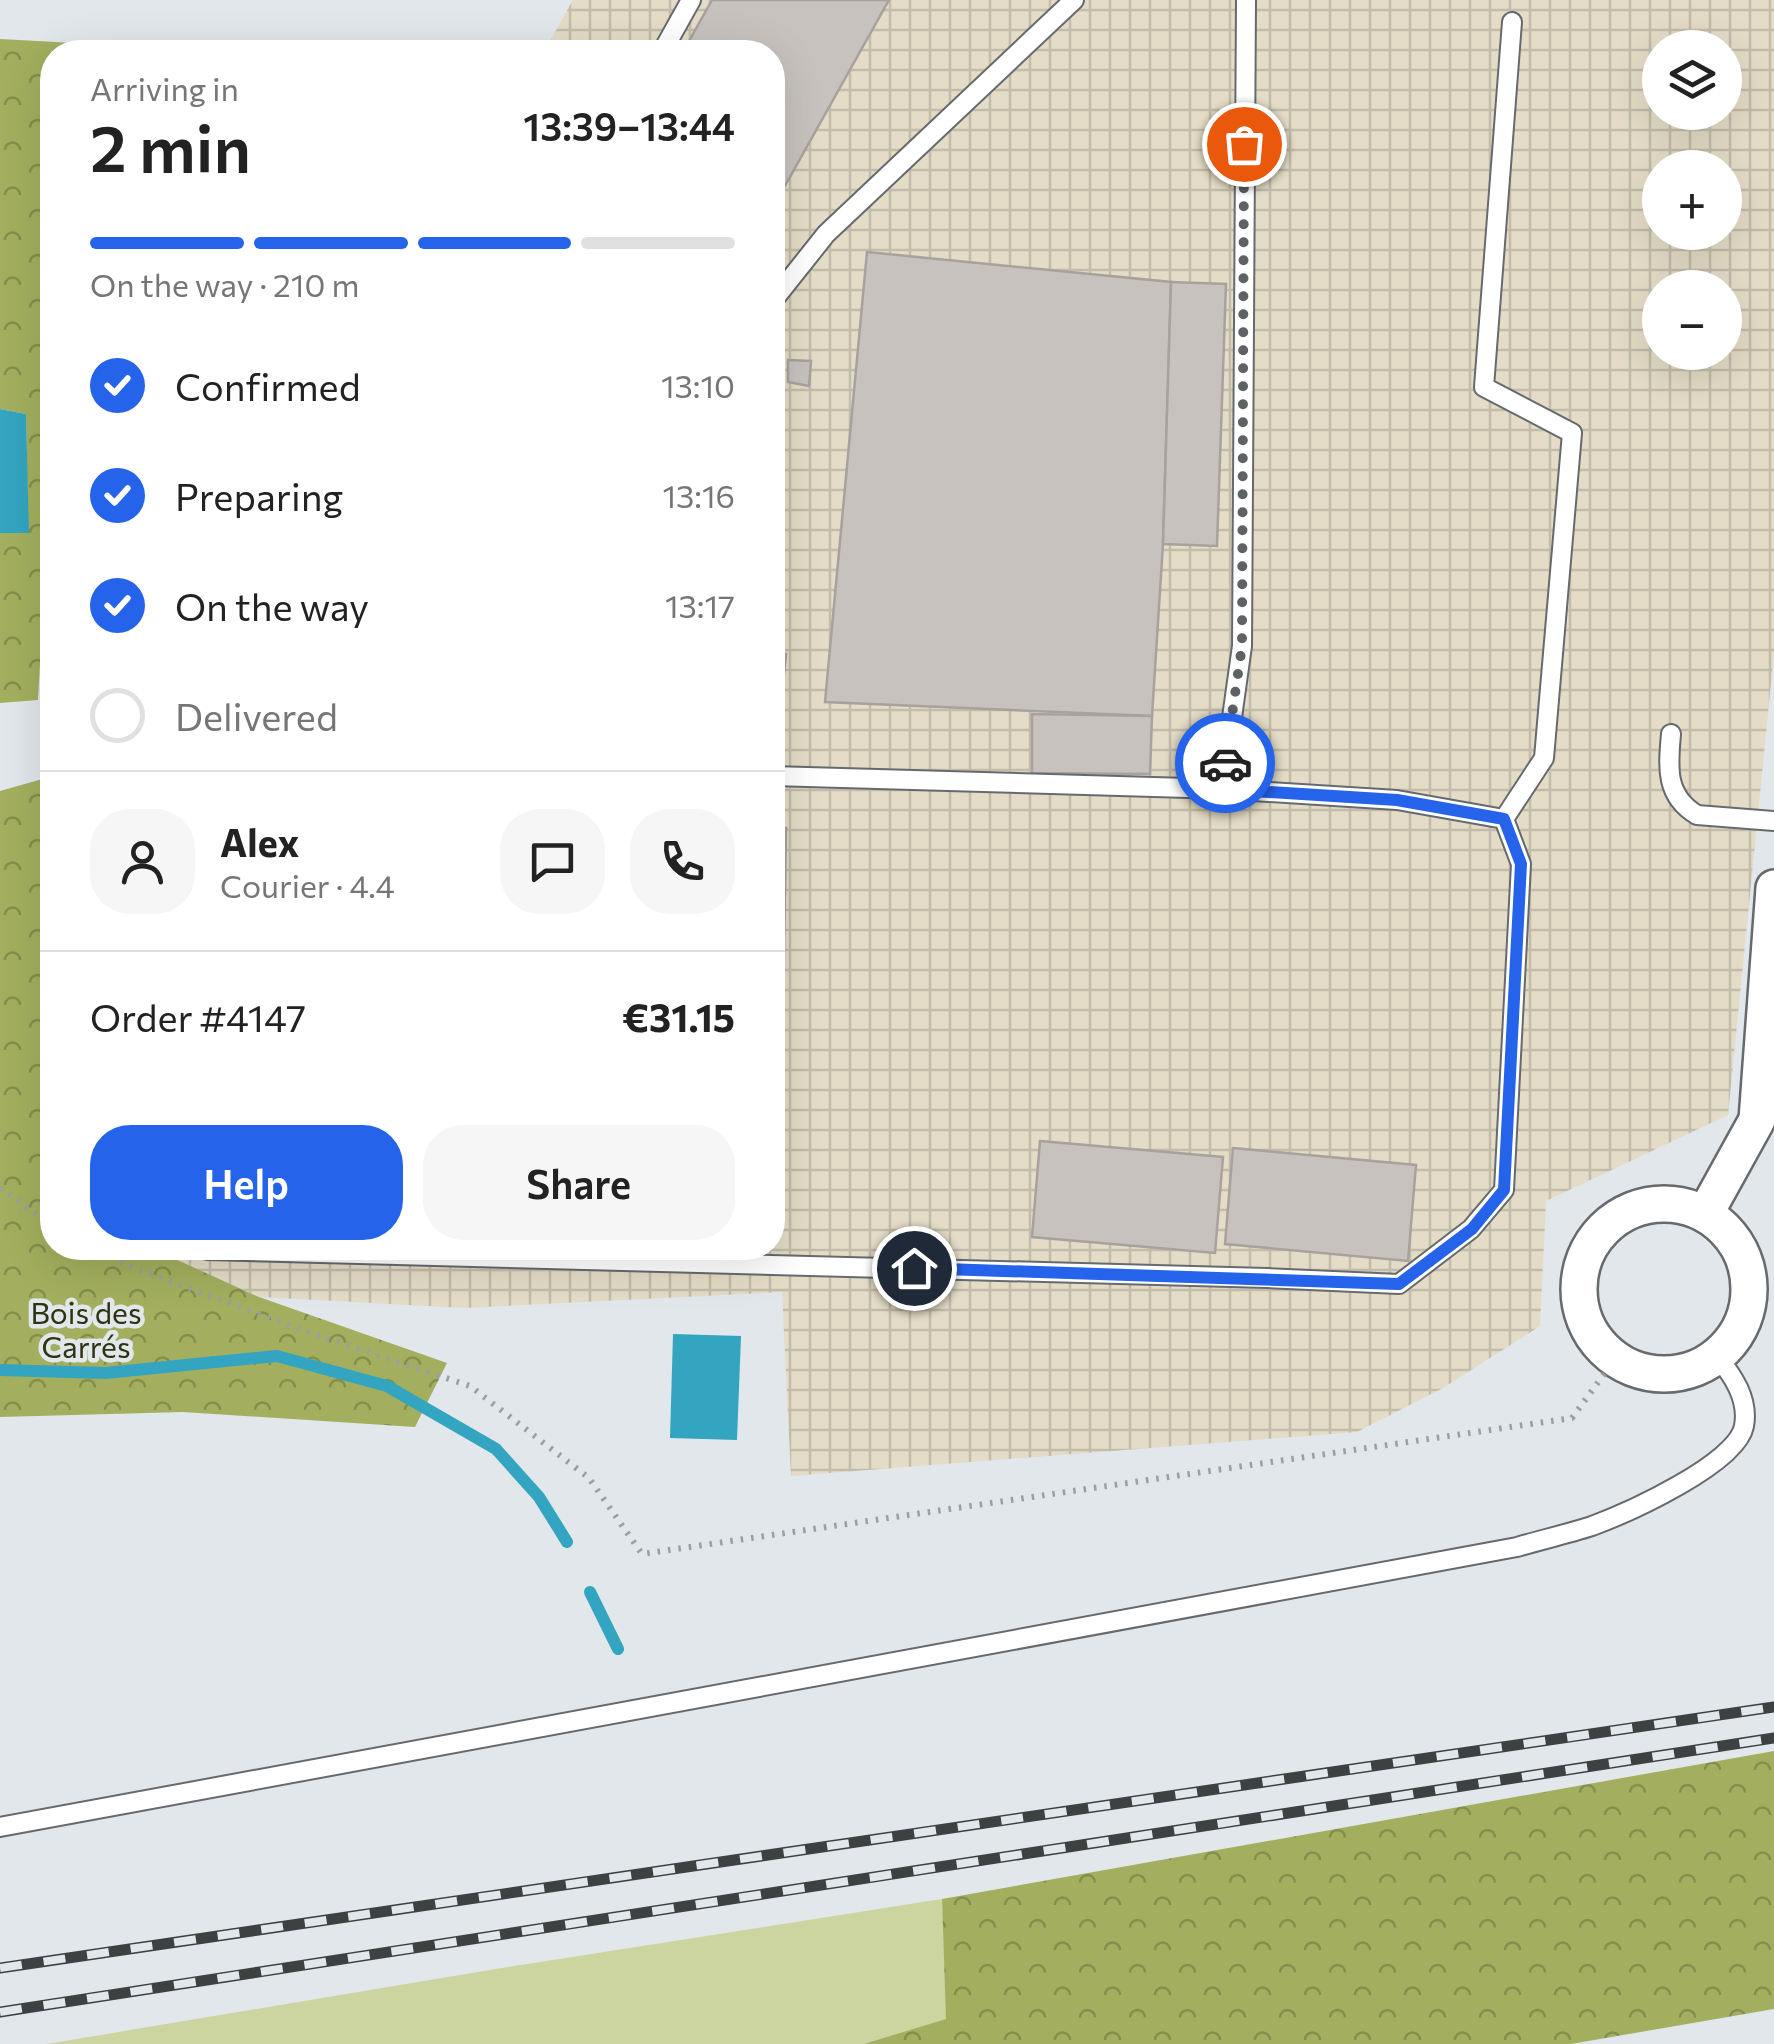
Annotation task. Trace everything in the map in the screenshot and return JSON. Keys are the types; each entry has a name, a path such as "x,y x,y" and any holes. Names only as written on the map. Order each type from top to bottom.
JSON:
{"street":[{"path":"1705,1214 1757,1120 1774,888"},
{"path":"1649,1204 1678,1205 1705,1214 1728,1232 1743,1256 1749,1284 1747,1312 1735,1336 1717,1356 1693,1370 1666,1375 1639,1371 1615,1359 1594,1339 1582,1314 1578,1285 1592,1244 1622,1214 1649,1204"}],"lane":[{"path":"668,40 690,0"},
{"path":"785,286 826,234 1074,0"},
{"path":"1222,789 1242,646 1246,0"},
{"path":"1504,819 1544,758 1572,433 1484,387 1512,22"},
{"path":"1671,734 1670,785 1686,808 1697,815 1774,821"},
{"path":"785,776 1222,789 1397,800 1504,819"},
{"path":"586,1260 1399,1284 1472,1229 1504,1190 1521,864 1504,819"},
{"path":"0,1828 1517,1547 1593,1526 1689,1480 1720,1460 1744,1428 1744,1401 1717,1356"}],"path":[{"path":"0,1188 40,1216"},
{"path":"118,1260 291,1326 470,1386 589,1478 642,1554 1572,1418 1615,1359"}],"shaded area":[{"path":"573,0 1774,0 1774,653 1728,1115 1546,1201 1540,1326 1443,1388 1357,1432 791,1476 782,1292 466,1308 259,1297 177,1260 785,1260 785,40 551,40"}],"green space":[{"path":"0,39 40,41 38,700 0,703 0,533 28,533 26,414 0,409"},
{"name":"Bois des Carrés","path":"40,780 40,1260 177,1260 259,1297 447,1363 415,1427 183,1412 0,1417 0,791"},
{"path":"1774,1751 1774,2009 1571,2044 864,2044 946,2019 942,1899"},
{"path":"942,1899 947,2019 867,2044 47,2044 496,1969"}],"water":[{"path":"0,409 26,414 29,533 0,533"},
{"path":"673,1334 741,1336 737,1440 670,1438"}],"building":[{"path":"712,0 889,0 785,186 785,40 690,40"},
{"path":"867,252 1171,282 1163,544 1152,716 825,702"},
{"path":"1171,282 1226,284 1217,546 1163,544"},
{"path":"788,360 811,361 809,386 788,382"},
{"path":"1032,714 1152,716 1150,774 1032,773"},
{"path":"1040,1141 1223,1157 1215,1253 1032,1237"},
{"path":"1233,1148 1416,1165 1408,1261 1225,1244"}],"waterway":[{"path":"0,1370 105,1373 277,1356 387,1386 496,1449 539,1497 567,1542"},
{"path":"590,1592 618,1649"}],"railway":[{"path":"0,1968 1774,1707"},
{"path":"0,2012 1774,1738"}],"way so far":[{"path":"1225,763 1242,646 1244,144"}],"route":[{"path":"914,1268 1399,1284 1472,1229 1504,1190 1521,864 1504,819 1397,800 1222,789 1225,763"}]}
